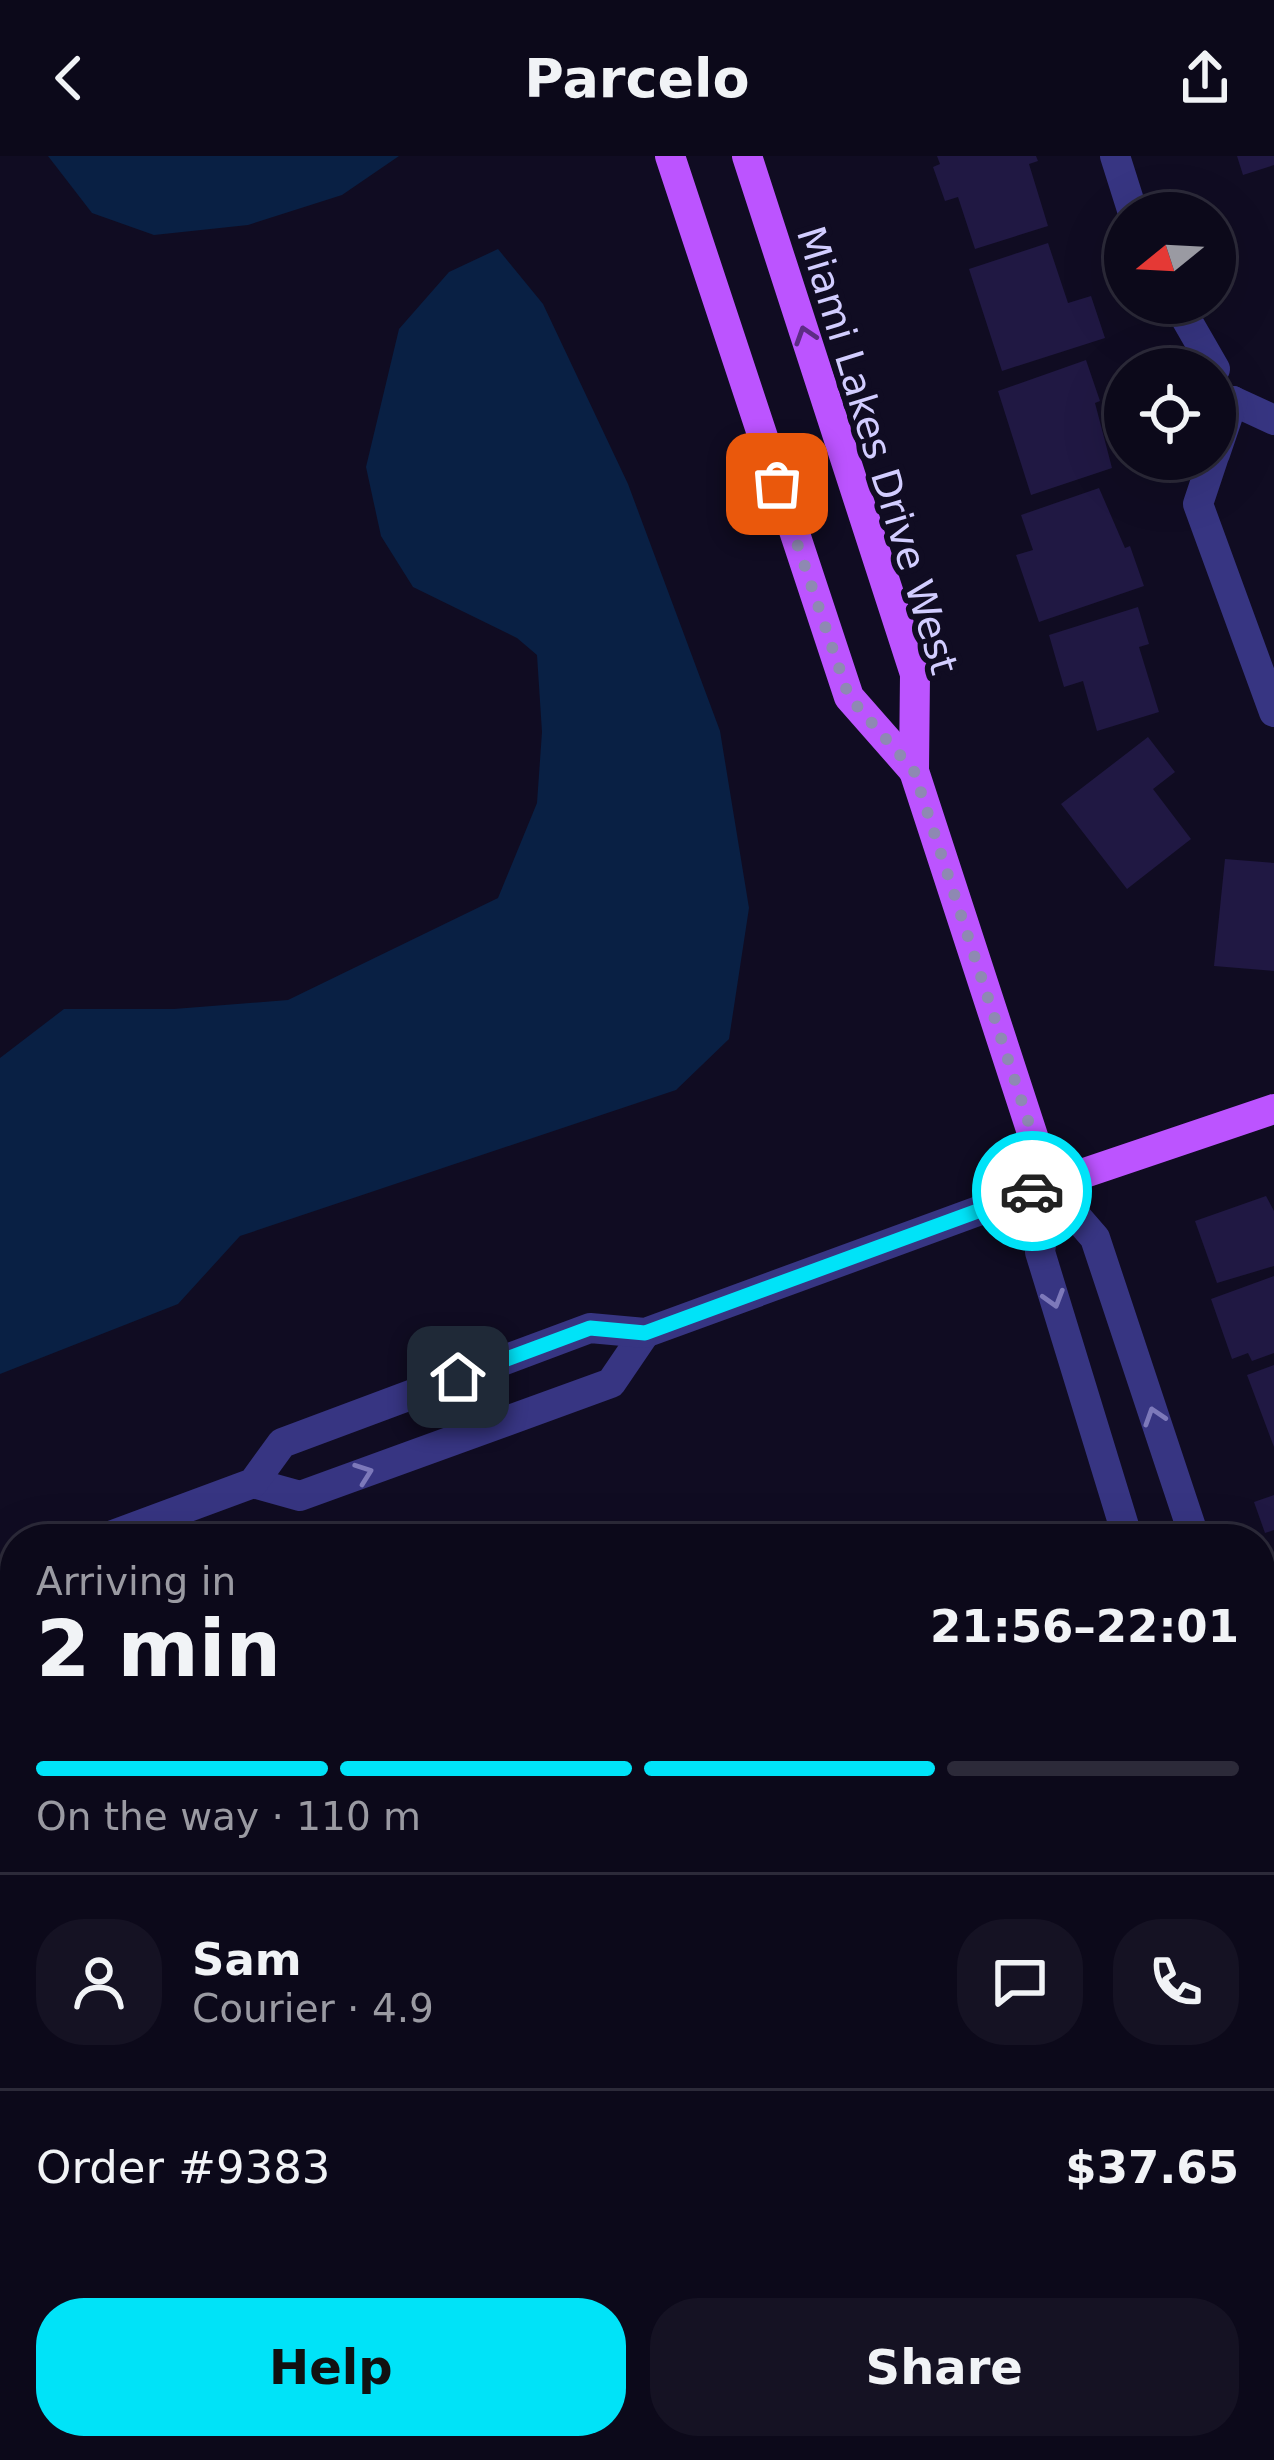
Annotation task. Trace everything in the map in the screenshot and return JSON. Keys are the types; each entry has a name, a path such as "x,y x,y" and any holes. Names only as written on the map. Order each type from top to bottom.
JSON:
{"main road":[{"name":"Miami Lakes Drive West","path":"670,156 849,697 914,771"},
{"name":"Miami Lakes Drive West","path":"747,156 915,674 914,771 1049,1185"},
{"path":"1049,1185 1274,1109"}],"street":[{"path":"1115,156 1126,192"},
{"path":"1236,402 1274,420"},
{"path":"1206,480 1198,504 1274,712"},
{"path":"142,1524 253,1483 282,1443 590,1328 645,1333 1049,1185"},
{"path":"1049,1185 1040,1252 1123,1524"},
{"path":"1049,1185 1095,1238 1190,1524"},
{"path":"253,1483 300,1496 611,1383 645,1333"}],"water":[{"path":"48,156 399,156 342,195 248,225 154,235 92,213"},
{"path":"498,249 543,304 628,484 720,731 749,908 729,1039 676,1090 240,1236 178,1304 0,1374 0,1058 64,1009 174,1009 288,1000 498,898 537,803 542,732 537,655 517,638 413,587 381,536 366,467 399,329 449,272"}],"building":[{"path":"937,156 1036,156 1038,161 1029,164 1048,226 975,249 958,197 945,201 933,167 940,164"},
{"path":"1237,156 1274,156 1274,165 1243,175"},
{"path":"1048,243 1068,303 1091,296 1105,338 1002,371 969,269"},
{"path":"1086,360 1100,401 1095,403 1104,437 1104,471 1031,495 998,391"},
{"path":"1099,488 1125,548 1130,546 1144,586 1039,622 1016,555 1033,550 1021,515"},
{"path":"1138,607 1149,644 1139,647 1159,712 1097,731 1083,681 1064,687 1049,635"},
{"path":"1148,737 1175,772 1153,789 1191,839 1127,889 1061,804"},
{"path":"1225,859 1274,863 1274,971 1214,966"},
{"path":"1266,1196 1274,1211 1274,1266 1217,1283 1195,1221"},
{"path":"1274,1276 1274,1353 1252,1361 1248,1353 1232,1359 1211,1299"},
{"path":"1274,1365 1274,1447 1247,1375"},
{"path":"1274,1495 1274,1524 1262,1524 1254,1502"}],"way so far":[{"path":"777,484 849,697 914,771 1049,1185 1032,1191"}],"route":[{"path":"458,1377 590,1328 645,1333 1032,1191"}]}
